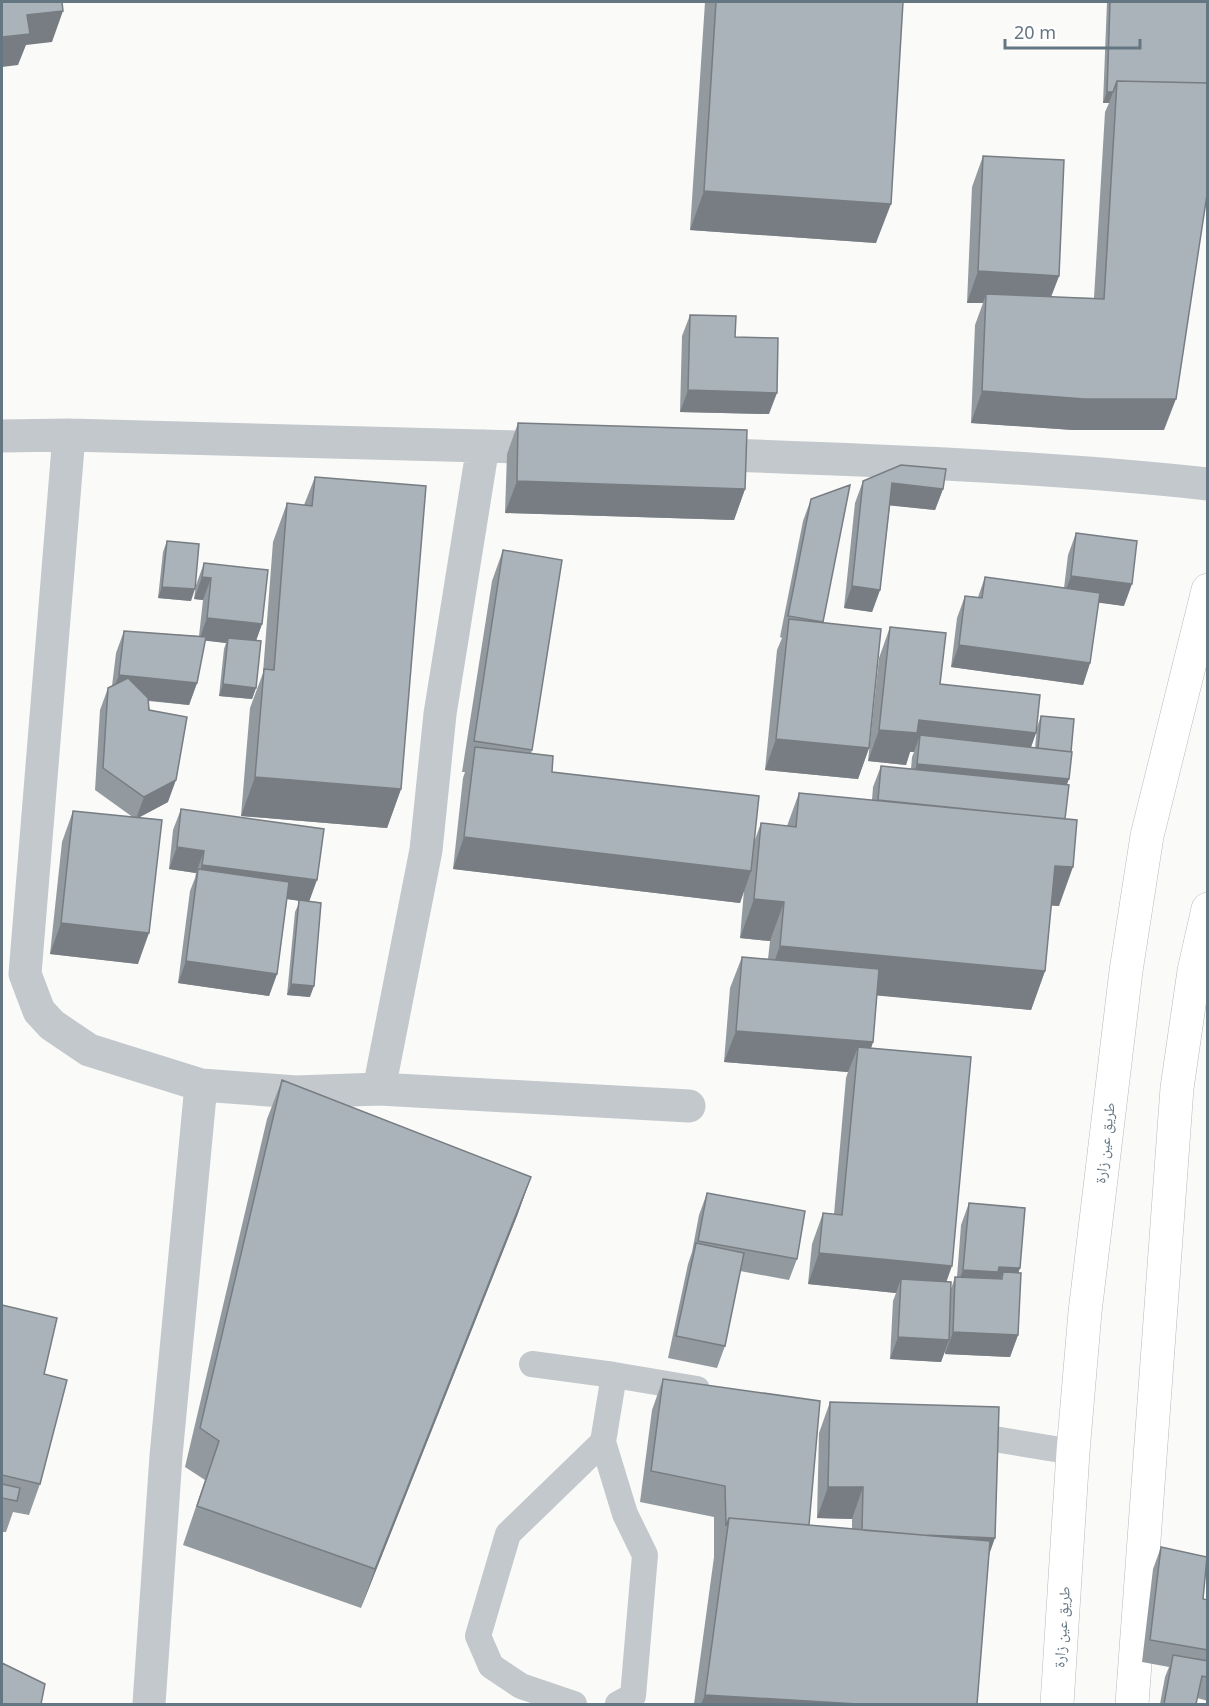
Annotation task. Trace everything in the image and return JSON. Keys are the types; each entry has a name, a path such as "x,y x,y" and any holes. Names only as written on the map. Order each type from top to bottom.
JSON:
{"main road":[{"name":"طريق عين زارة","path":"1057,1704 1084,1312 1126,971 1145,847 1208,590"},
{"path":"1132,1704 1177,1088 1194,971 1208,909"}],"street":[{"path":"69,435 25,974 39,1011 52,1025 89,1050 201,1085 296,1092 379,1089 689,1107"},
{"path":"2,436 69,435 588,450"},
{"path":"379,1089 426,850 440,714 483,446"},
{"path":"671,452 1117,474 1208,484"},
{"path":"149,1704 166,1456 201,1085"}],"lane":[{"path":"532,1364 720,1393"},
{"path":"614,1375 603,1442 625,1514 645,1555 633,1696 618,1704"},
{"path":"943,1430 1073,1452"},
{"path":"574,1704 521,1686 491,1666 478,1636 508,1534 603,1442"}],"building":[{"path":"2,2 62,2 63,11 27,15 30,34 2,37"},
{"path":"716,2 903,2 891,204 704,191"},
{"path":"1110,2 1208,2 1208,83 1117,81 1113,92 1107,92"},
{"path":"1117,81 1208,83 1208,188 1176,399 1084,399 982,391 986,294 1104,299"},
{"path":"983,156 1064,160 1059,276 978,271"},
{"path":"690,315 736,316 735,337 778,338 777,393 688,390"},
{"path":"518,423 747,430 745,489 517,481"},
{"path":"901,465 946,469 943,489 892,483 880,590 852,586 863,481"},
{"path":"315,477 426,486 401,789 255,777 264,669 274,670 287,503 312,506"},
{"path":"850,485 823,622 788,616 811,499"},
{"path":"1076,533 1137,541 1132,584 1071,576"},
{"path":"167,541 199,544 195,589 162,587"},
{"path":"503,550 562,560 532,750 474,741"},
{"path":"204,563 268,570 262,624 207,618 211,578 202,577"},
{"path":"985,577 1100,593 1090,663 959,645 965,596 982,598"},
{"path":"789,619 881,629 869,748 776,739"},
{"path":"890,627 946,633 940,684 1040,695 1036,733 919,720 917,733 879,730"},
{"path":"124,631 206,637 197,683 119,675"},
{"path":"228,638 261,641 256,688 223,684"},
{"path":"128,678 148,698 149,710 187,717 176,780 144,797 103,768 108,688"},
{"path":"1041,716 1074,719 1071,752 1038,748"},
{"path":"920,735 1072,752 1069,779 917,764"},
{"path":"475,747 553,756 552,772 759,796 751,871 464,837"},
{"path":"881,766 1069,785 1065,819 878,800"},
{"path":"799,793 1077,820 1073,867 1055,866 1045,971 780,946 784,902 754,899 761,823 796,827"},
{"path":"181,809 324,829 317,880 202,865 204,851 177,847"},
{"path":"73,811 162,820 149,933 61,923"},
{"path":"198,869 289,882 277,974 186,961"},
{"path":"299,900 321,903 314,986 291,984"},
{"path":"742,957 879,969 873,1042 736,1031"},
{"path":"858,1047 971,1057 952,1266 819,1253 823,1213 842,1215"},
{"path":"282,1080 531,1177 375,1569 197,1506 219,1441 200,1428"},
{"path":"707,1193 805,1211 797,1259 698,1241"},
{"path":"969,1203 1025,1208 1020,1268 999,1267 998,1272 963,1270"},
{"path":"696,1243 744,1253 725,1346 676,1336"},
{"path":"1003,1272 1021,1273 1018,1335 953,1332 955,1277 1002,1279"},
{"path":"901,1279 951,1282 949,1340 898,1337"},
{"path":"2,1305 57,1318 44,1374 67,1380 40,1484 2,1475"},
{"path":"663,1379 820,1401 809,1525 729,1518 726,1526 725,1486 651,1471"},
{"path":"830,1402 999,1407 995,1538 862,1530 863,1487 828,1487"},
{"path":"2,1484 20,1488 17,1501 2,1498"},
{"path":"729,1518 990,1541 977,1704 858,1704 705,1695"},
{"path":"1161,1547 1207,1557 1203,1599 1208,1600 1208,1650 1150,1640"},
{"path":"1173,1655 1208,1661 1208,1677 1202,1676 1196,1704 1164,1704"},
{"path":"2,1663 45,1684 41,1704 2,1704"}]}
